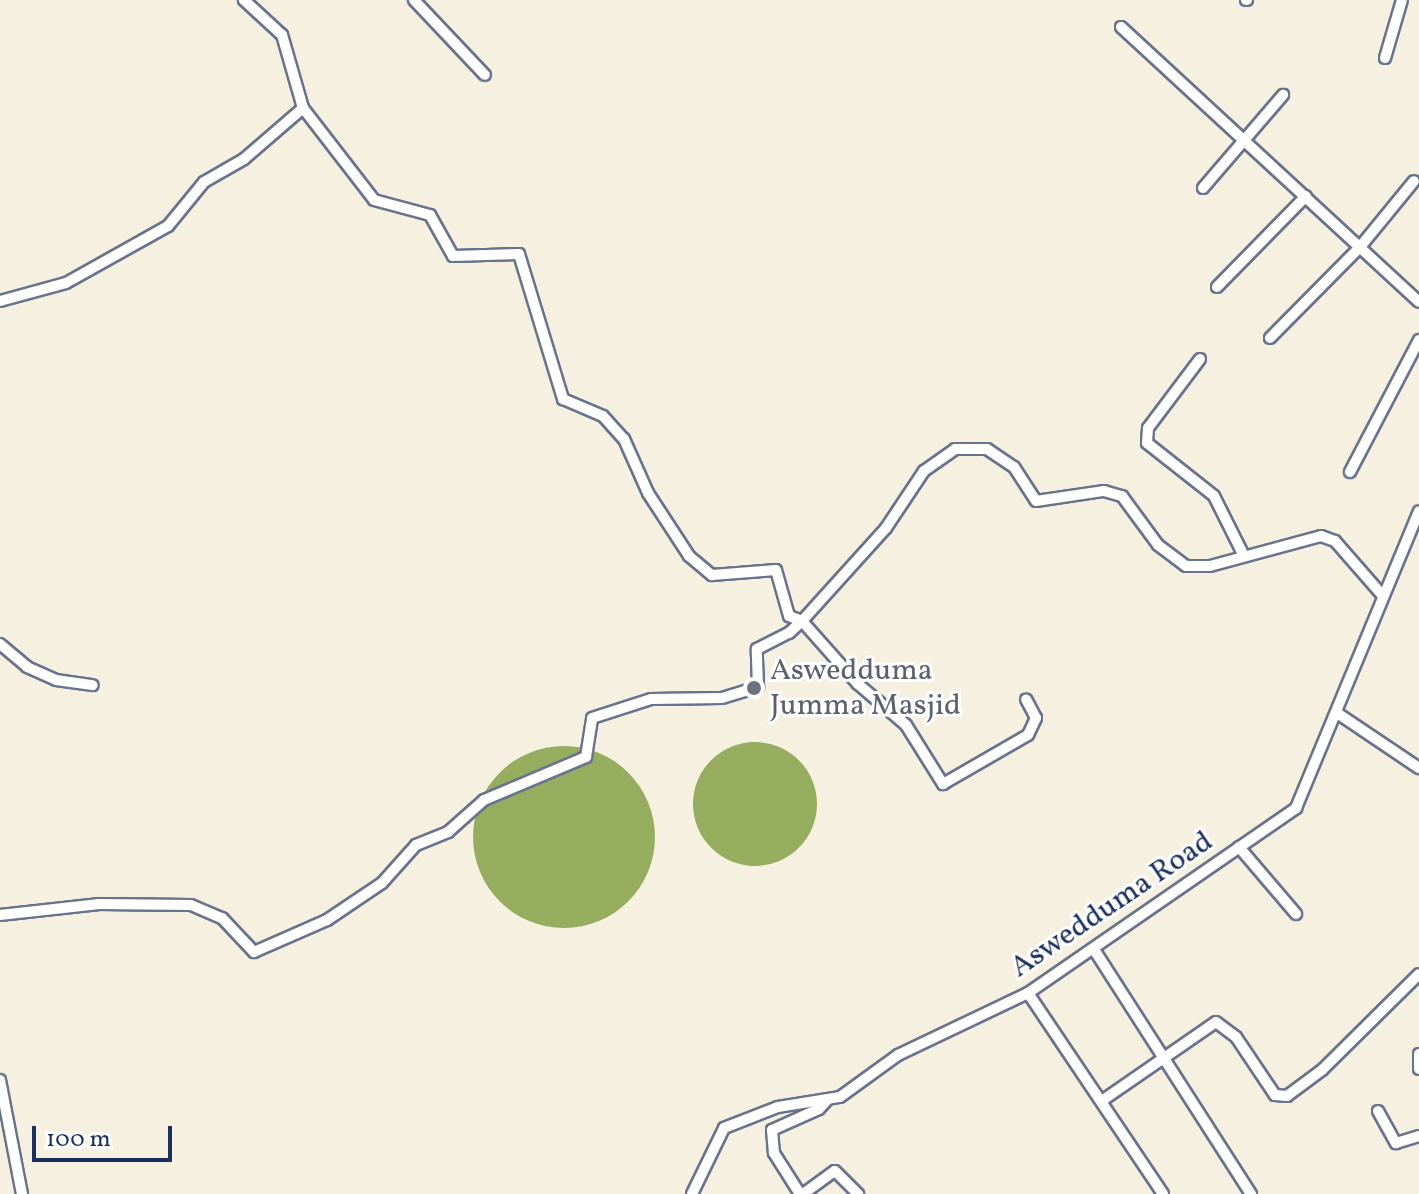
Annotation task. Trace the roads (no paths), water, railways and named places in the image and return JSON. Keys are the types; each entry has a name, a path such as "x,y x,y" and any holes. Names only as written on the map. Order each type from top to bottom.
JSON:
{"street":[{"path":"244,0 282,35 303,108 374,200 430,215 453,256 519,254 563,399 603,416 624,439 648,493 689,556 712,575 776,570 789,616 802,621 858,684 906,725 943,784 1028,735 1036,718 1026,699"},
{"path":"414,0 485,75"},
{"path":"1385,58 1402,0"},
{"path":"1121,27 1419,302"},
{"path":"1203,188 1283,95"},
{"path":"0,301 66,283 168,226 204,182 244,159 303,108"},
{"path":"1270,338 1360,247 1414,181"},
{"path":"1217,287 1306,196"},
{"path":"1350,472 1419,340"},
{"path":"1200,359 1148,428 1147,443 1214,496 1244,556"},
{"path":"0,915 113,903 191,905 222,918 254,952 327,920 382,883 416,845 448,832 484,800 586,757 592,718 651,699 722,698 758,687 757,649 802,621 886,528 924,471 955,449 987,449 1014,467 1036,501 1104,491 1122,496 1158,545 1186,566 1210,566 1321,536 1335,541 1383,596"},
{"name":"Aswedduma Road","path":"692,1194 724,1128 778,1107 840,1097 898,1055 1028,993 1296,808 1419,511"},
{"path":"0,644 27,667 56,680 93,685"},
{"path":"1337,713 1419,768"},
{"path":"1239,847 1296,914"},
{"path":"1095,951 1251,1194"},
{"path":"1103,1100 1216,1022 1224,1024 1275,1095 1287,1096 1419,974"},
{"path":"1028,993 1103,1100 1163,1194"},
{"path":"1419,1054 1419,1069"},
{"path":"0,1080 22,1194"},
{"path":"828,1099 819,1109 772,1130 774,1153 801,1194 835,1171 858,1194"},
{"path":"1378,1111 1396,1143 1419,1136"}],"place":[{"name":"Aswedduma Jumma Masjid","path":"754,688"}]}
